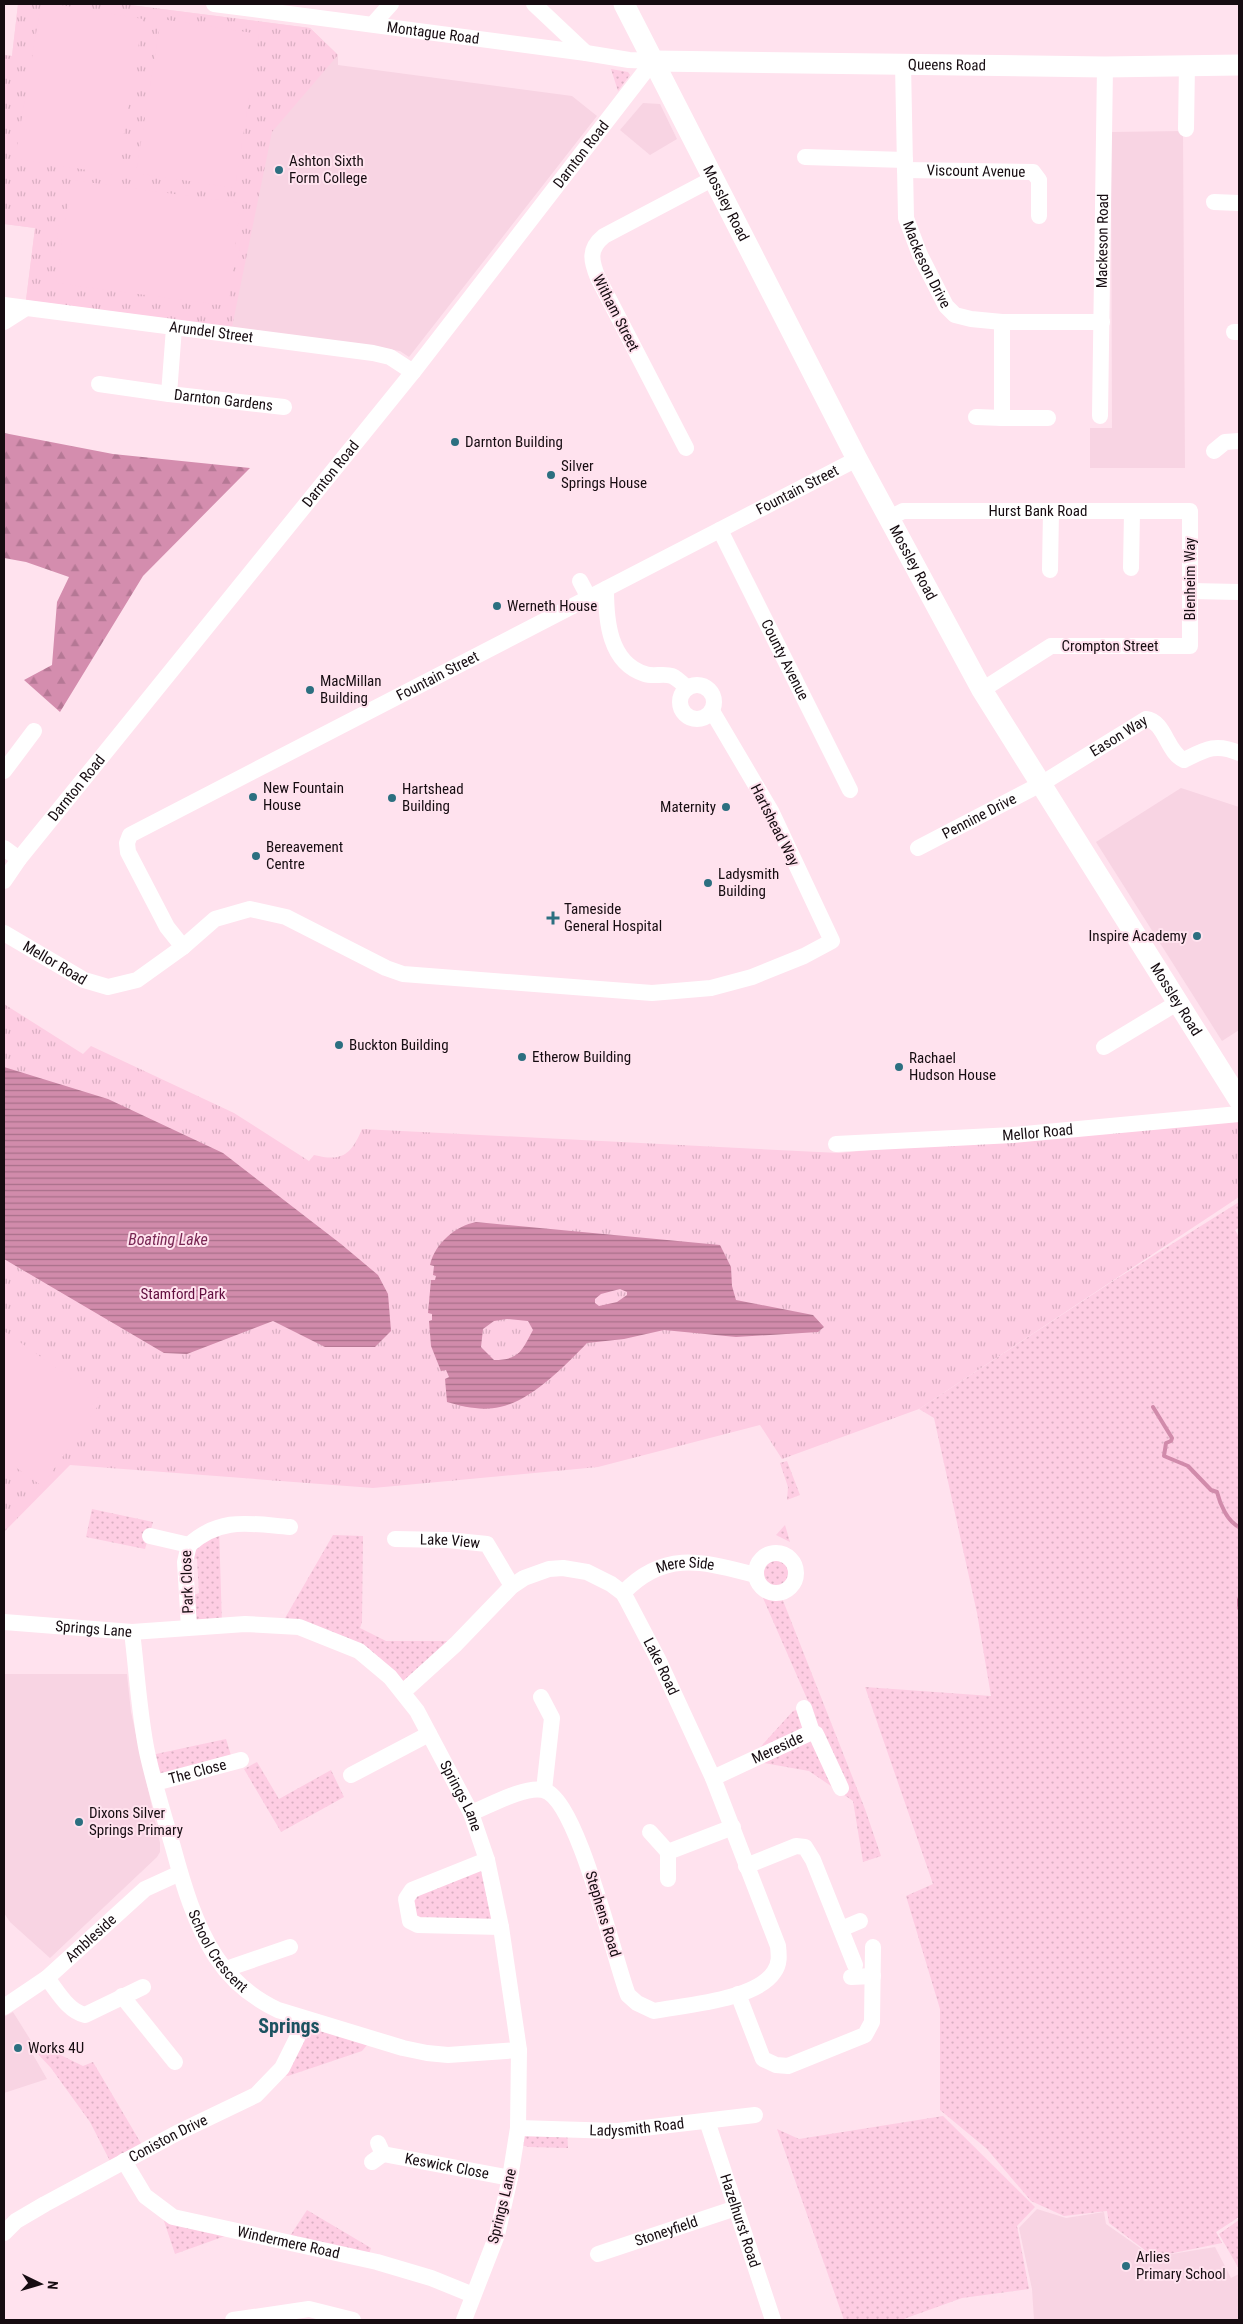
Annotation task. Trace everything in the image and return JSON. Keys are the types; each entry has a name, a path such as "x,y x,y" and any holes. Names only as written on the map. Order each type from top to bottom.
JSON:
{"main road":[{"name":"Mossley Road","path":"624,4 857,459 982,690 1239,1100"},
{"name":"Queens Road","path":"653,61 1105,67 1187,64 1239,65"}],"street":[{"name":"Montague Road","path":"214,4 332,11 373,24 629,60 653,61"},
{"path":"373,24 391,4"},
{"path":"534,4 586,53"},
{"name":"Darnton Road","path":"4,881 413,372 653,61"},
{"name":"Mackeson Drive","path":"903,64 906,218 920,255 946,306 956,315 971,320 1002,322 1102,322"},
{"path":"1186,130 1187,64"},
{"name":"Mackeson Road","path":"1100,416 1105,67"},
{"path":"805,157 905,165"},
{"name":"Viscount Avenue","path":"905,165 1033,172 1039,180 1039,216"},
{"name":"Witham Street","path":"686,448 598,278 592,262 592,252 596,243 604,236 714,178"},
{"path":"1214,202 1239,203"},
{"name":"Arundel Street","path":"4,305 373,353 390,357 413,372"},
{"path":"4,322 26,308"},
{"path":"1002,322 1002,418"},
{"name":"Darnton Gardens","path":"174,328 169,394 284,407"},
{"path":"99,384 169,394"},
{"path":"976,417 1048,418"},
{"path":"1214,451 1225,442 1239,441"},
{"name":"Fountain Street","path":"183,947 167,926 128,852 127,843 130,835 857,459"},
{"name":"Hurst Bank Road","path":"888,518 903,511 1190,511"},
{"path":"1050,570 1051,511"},
{"name":"Blenheim Way","path":"1190,511 1190,646"},
{"path":"1132,512 1132,568"},
{"name":"County Avenue","path":"720,530 850,790"},
{"path":"580,580 590,598"},
{"path":"606,589 609,632 618,652 630,667 646,675 672,676 687,688"},
{"path":"1191,591 1239,592"},
{"name":"Crompton Street","path":"982,690 1051,646 1190,646"},
{"path":"698,685 709,690 714,700 712,711 699,719 688,717 680,703 683,692 687,688 698,685"},
{"name":"Hartshead Way","path":"183,947 215,919 250,909 286,917 386,968 403,974 652,993 712,988 752,976 804,956 832,942 771,811 712,711"},
{"name":"Eason Way","path":"1041,784 1146,719 1152,719 1156,723 1176,756 1184,760 1214,747 1227,747 1239,753"},
{"path":"4,771 34,731"},
{"name":"Pennine Drive","path":"918,848 1041,784"},
{"path":"4,848 19,860"},
{"name":"Mellor Road","path":"4,933 84,980 108,987 137,980 183,947"},
{"path":"1104,1047 1177,1002"},
{"name":"Mellor Road","path":"836,1144 1013,1135 1239,1114"},
{"path":"189,1545 208,1530 235,1522 290,1527"},
{"name":"Park Close","path":"150,1536 189,1545 185,1562 190,1627"},
{"name":"Lake View","path":"395,1539 448,1540 487,1544 512,1586"},
{"name":"Mere Side","path":"623,1593 648,1574 672,1564 684,1562 714,1564 756,1575"},
{"name":"Lake Road","path":"403,1692 456,1644 512,1586 536,1573 563,1568 600,1577 623,1593 658,1661 713,1778 779,1953 775,1971 754,1987"},
{"name":"Springs Lane","path":"4,1622 132,1632 245,1624 299,1627 359,1651 390,1677 403,1692 429,1734 471,1813 487,1860 501,1928 519,2050 518,2128 510,2178 497,2234 464,2320"},
{"name":"School Crescent","path":"132,1632 142,1719 155,1783 180,1873 206,1939 226,1969 244,1989 261,2002 300,2018 427,2053 448,2055 519,2050"},
{"path":"471,1813 526,1791 544,1790 552,1718 541,1696"},
{"path":"804,1708 812,1732"},
{"name":"Mereside","path":"713,1778 812,1732 816,1734 841,1788"},
{"path":"351,1775 429,1734"},
{"name":"The Close","path":"155,1783 241,1760"},
{"name":"Stephens Road","path":"544,1790 552,1794 561,1804 588,1866 628,1995 637,2003 654,2011 738,1994 754,1987"},
{"path":"668,1852 732,1827"},
{"path":"650,1832 668,1852 668,1879"},
{"path":"746,1866 796,1846 806,1847 814,1860 841,1929 853,1971 872,1976"},
{"path":"487,1860 412,1890 406,1899 410,1921 418,1924 501,1928"},
{"name":"Ambleside","path":"4,2007 47,1978 145,1888 180,1873"},
{"path":"841,1929 860,1921"},
{"path":"226,1969 290,1947"},
{"path":"738,1994 759,2054 770,2063 788,2066 856,2039 868,2032 872,2022 873,1947"},
{"path":"47,1978 76,2013 85,2015 143,1987"},
{"path":"122,1996 175,2062"},
{"name":"Coniston Drive","path":"4,2233 16,2221 45,2204 256,2095 282,2068 297,2038 300,2018"},
{"name":"Ladysmith Road","path":"518,2128 618,2131 755,2115"},
{"name":"Hazelhurst Road","path":"707,2121 736,2208 769,2319"},
{"name":"Keswick Close","path":"378,2153 510,2178"},
{"name":"Windermere Road","path":"124,2162 145,2196 173,2217 377,2262 431,2278 473,2295"},
{"name":"Stoneyfield","path":"598,2254 736,2208"},
{"path":"233,2320 309,2309 353,2320"}],"shaded area":[{"name":"Ashton Sixth Form College","path":"18,4 122,4 310,28 338,55 338,65 572,96 597,116 409,357 400,351 335,341 26,300 35,228 4,224 4,55 12,56"},
{"path":"643,103 660,104 677,139 650,155 620,130"},
{"path":"1183,131 1185,468 1090,468 1090,428 1112,428 1111,132"},
{"name":"Inspire Academy","path":"1181,788 1239,807 1239,1030 1222,1041 1096,842"},
{"name":"Dixons Silver Springs Primary","path":"4,1674 127,1674 131,1712 160,1843 160,1852 157,1857 50,1958 10,1922 4,1913"},
{"name":"Works 4U","path":"13,2012 33,2044 32,2053 47,2079 4,2093 4,2017"},
{"name":"Arlies Primary School","path":"1037,2209 1066,2218 1104,2212 1106,2224 1153,2257 1215,2247 1231,2278 1239,2274 1239,2320 1034,2320 1032,2289 1019,2228"}],"green space":[{"path":"18,4 122,4 310,28 338,55 272,132 232,327 26,300 35,228 4,224 4,55 12,56"},
{"path":"41,4 55,4 143,19 117,175 15,158"},
{"path":"161,19 259,34 235,188 136,173"},
{"path":"611,69 628,72 630,75 618,91"},
{"path":"71,180 241,203 235,246 240,247 238,264 234,264 228,306 56,283 62,240 57,239 59,223 65,223"},
{"path":"4,433 113,454 250,468 143,576 60,712 24,680 52,665 57,602 69,577 26,562 4,558"},
{"name":"Stamford Park","path":"4,1004 83,1054 91,1046 234,1113 309,1161 314,1155 332,1158 344,1154 354,1145 362,1129 839,1153 1235,1115 1239,1121 1239,1197 919,1409 782,1459 760,1425 598,1467 373,1488 70,1465 4,1532"},
{"path":"1239,1202 1239,1228 1235,1230 1239,1237 1239,2217 1216,2232 1222,2243 1154,2257 1109,2223 1107,2211 1064,2216 1031,2201 987,2149 940,2110 940,2009 906,1896 933,1884 865,1687 991,1696 977,1613 934,1418 919,1409 1113,1281"},
{"path":"4,1331 102,1400 42,1486 4,1459"},
{"path":"787,1461 800,1495 787,1500 788,1487 780,1463"},
{"path":"92,1509 153,1522 145,1549 86,1537"},
{"path":"785,1525 790,1542 776,1535"},
{"path":"219,1527 222,1625 189,1627 186,1598 199,1593 197,1559 186,1557"},
{"path":"333,1535 363,1536 362,1622 360,1628 386,1641 450,1641 403,1692 376,1664 281,1625"},
{"path":"774,1553 783,1555 793,1564 795,1576 792,1583 780,1593 865,1809 881,1856 863,1862 853,1801 809,1771 764,1763 756,1752 793,1711 804,1708 808,1701 763,1598 758,1578 757,1566 759,1561 765,1556"},
{"path":"226,1739 233,1762 155,1783 147,1752 156,1754"},
{"path":"257,1762 279,1799 331,1770 344,1797 281,1832 244,1769"},
{"path":"487,1860 501,1927 418,1925 412,1890"},
{"path":"300,2018 372,2039 362,2051 288,2076 278,2074"},
{"path":"36,2043 83,2066 93,2062 145,2150 113,2167 90,2122 51,2068 36,2052"},
{"path":"943,2116 1035,2207 1017,2226 1029,2289 962,2298 901,2320 844,2320 777,2129 799,2139"},
{"path":"518,2128 567,2130 568,2148 529,2147 516,2144"},
{"path":"160,2209 228,2235 175,2254"},
{"path":"307,2210 371,2248 367,2260 286,2242"},
{"path":"1239,2220 1239,2269 1219,2234"}],"water":[{"name":"Boating Lake","path":"4,1067 108,1099 223,1153 378,1275 388,1294 391,1331 375,1347 325,1347 273,1321 187,1354 164,1353 4,1259"},
{"path":"476,1222 720,1245 731,1267 732,1286 736,1300 813,1315 824,1327 818,1332 736,1337 664,1330 624,1339 587,1343 547,1381 524,1398 493,1408 466,1407 447,1402 445,1379 449,1377 446,1370 441,1371 431,1346 429,1321 432,1320 432,1314 428,1313 431,1280 435,1280 436,1276 433,1275 434,1266 430,1265 441,1243 461,1227","holes":["620,1289 627,1292 627,1295 617,1302 599,1306 595,1303 595,1299 601,1294","507,1319 528,1321 533,1330 523,1348 515,1356 503,1360 494,1360 481,1347 483,1329 494,1321"]}],"waterway":[{"path":"1153,1407 1172,1438 1171,1441 1166,1443 1164,1456 1188,1466 1211,1490 1217,1492 1222,1507 1231,1521 1239,1527"},
{"path":"1239,1599 1239,1608"}],"place":[{"name":"Ashton Sixth Form College","path":"279,170"},
{"name":"Darnton Building","path":"455,442"},
{"name":"Silver Springs House","path":"551,475"},
{"name":"Werneth House","path":"497,606"},
{"name":"MacMillan Building","path":"310,690"},
{"name":"New Fountain House","path":"253,797"},
{"name":"Hartshead Building","path":"392,798"},
{"name":"Maternity","path":"726,807"},
{"name":"Bereavement Centre","path":"256,856"},
{"name":"Ladysmith Building","path":"708,883"},
{"name":"Tameside General Hospital","path":"553,918"},
{"name":"Inspire Academy","path":"1197,936"},
{"name":"Buckton Building","path":"339,1045"},
{"name":"Etherow Building","path":"522,1057"},
{"name":"Rachael Hudson House","path":"899,1067"},
{"name":"Dixons Silver Springs Primary","path":"79,1822"},
{"name":"Works 4U","path":"18,2048"},
{"name":"Arlies Primary School","path":"1126,2266"}],"district":[{"name":"Springs","path":"289,2026"}]}
